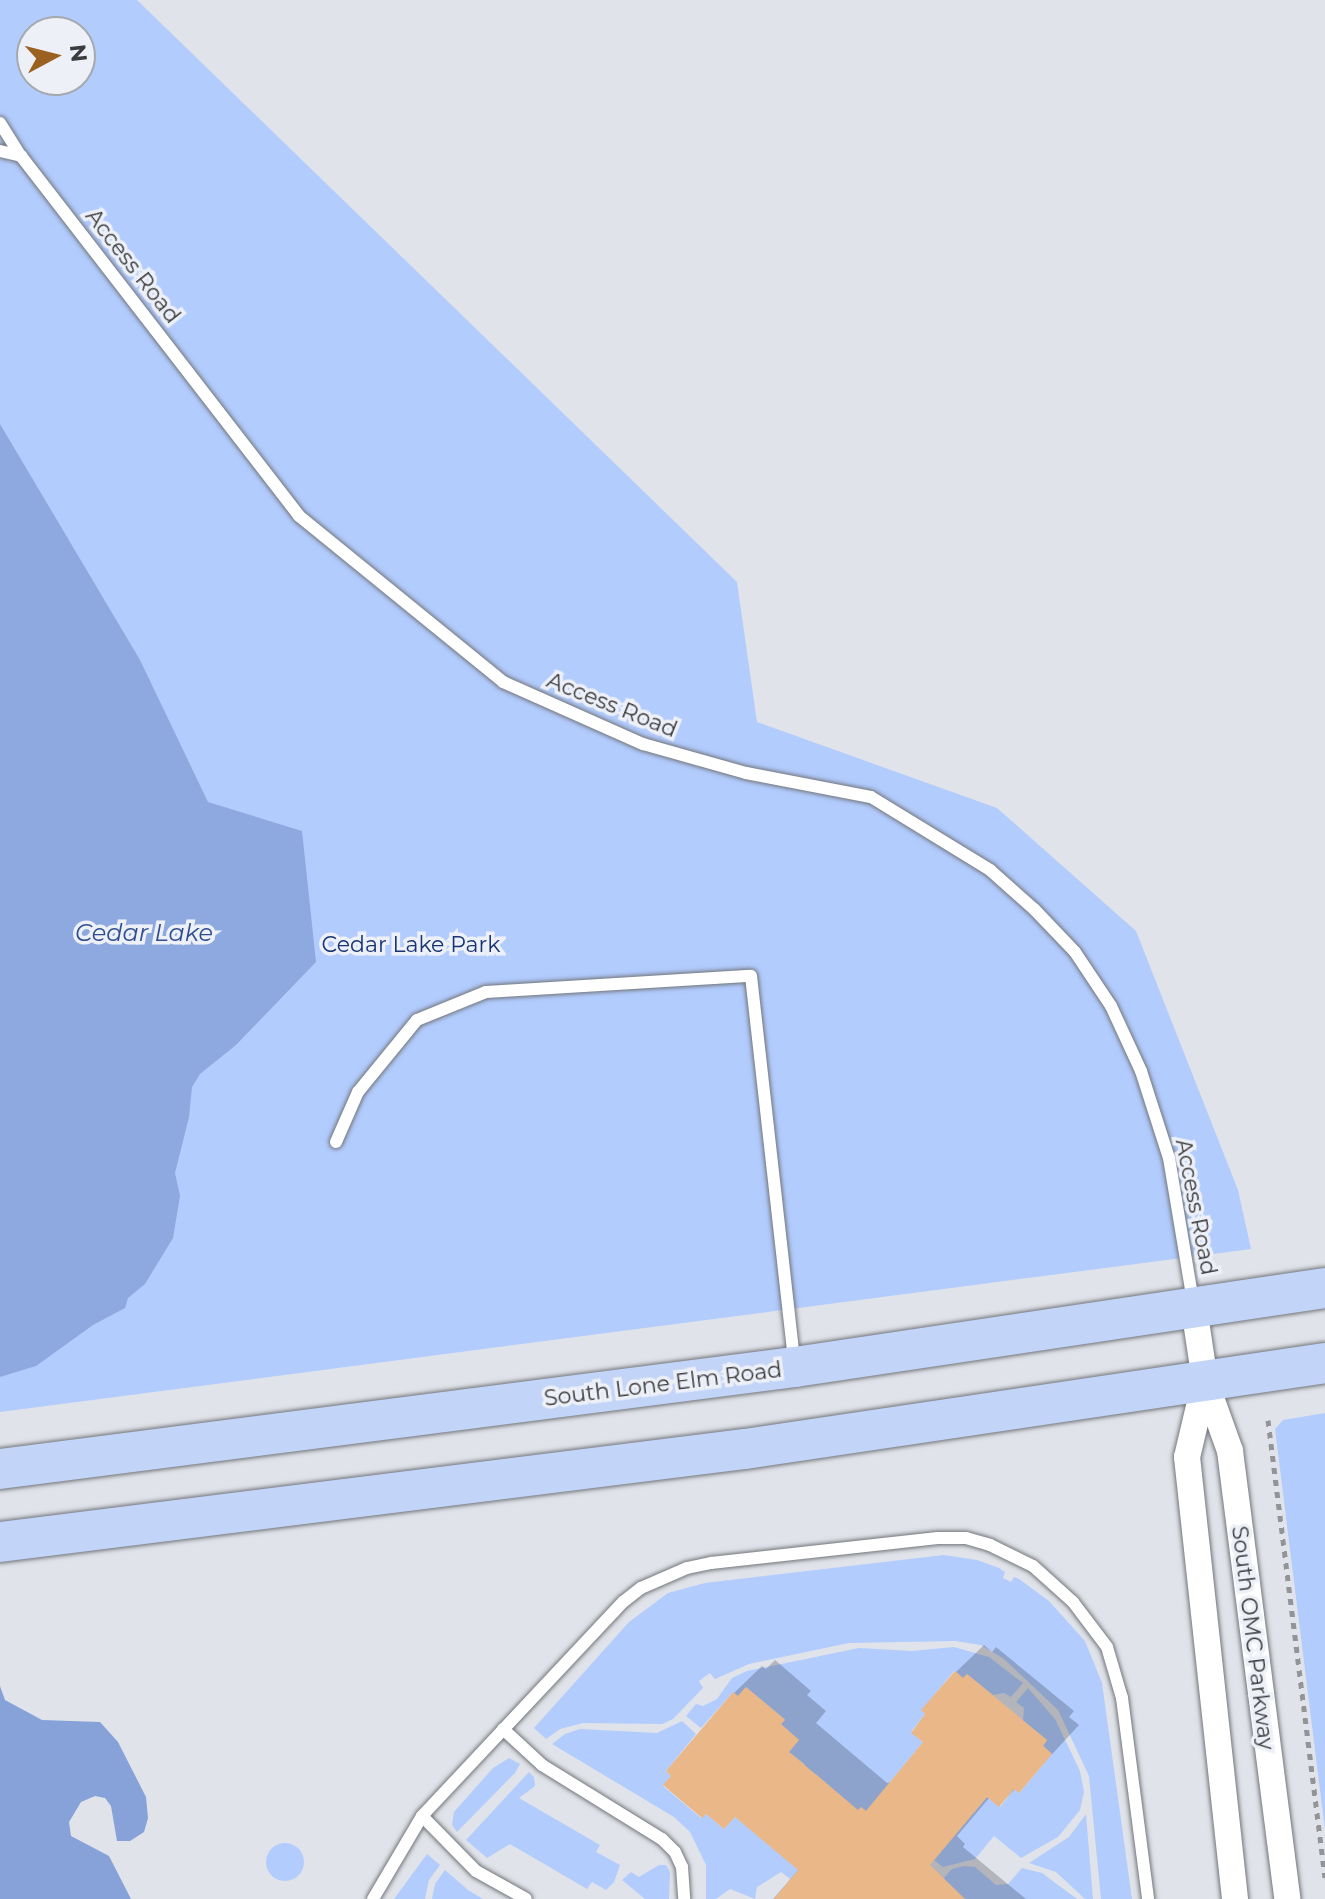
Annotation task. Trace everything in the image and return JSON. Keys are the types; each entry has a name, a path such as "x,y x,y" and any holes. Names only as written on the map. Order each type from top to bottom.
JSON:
{"main road":[{"name":"South Lone Elm Road","path":"0,1469 795,1367 1325,1288"},
{"path":"0,1542 745,1449 1325,1363"}],"street":[{"name":"South OMC Parkway","path":"1194,1308 1205,1381 1230,1451 1287,1899"},
{"name":"South OMC Parkway","path":"1205,1381 1187,1457 1235,1899"}],"lane":[{"name":"Access Road","path":"0,123 21,156 299,516 503,682 643,744 746,773 871,797 990,870 1034,909 1075,952 1111,1006 1141,1071 1169,1158 1194,1308"},
{"path":"0,151 21,156"},
{"path":"336,1142 358,1092 417,1020 486,992 751,976 795,1367"},
{"path":"373,1899 422,1816 623,1602 663,1576 711,1563 908,1539 966,1538 1012,1554 1033,1566 1073,1602 1107,1647 1122,1698 1148,1899"},
{"path":"503,1729 542,1765 662,1839 675,1852 682,1867 684,1899"},
{"path":"422,1816 476,1871 526,1899"}],"path":[{"path":"1268,1420 1325,1877"}],"green space":[{"name":"Cedar Lake Park","path":"0,0 137,0 737,582 757,722 997,808 1136,931 1238,1190 1251,1249 0,1412"},
{"path":"1325,1413 1325,1830 1275,1429 1283,1420"},
{"path":"944,1555 977,1560 999,1568 1005,1572 1003,1578 1011,1582 1014,1577 1019,1579 1049,1601 1085,1641 1102,1683 1132,1899 1101,1899 1089,1776 1058,1710 1004,1659 981,1645 955,1641 849,1643 749,1664 715,1679 710,1673 699,1681 703,1688 673,1719 662,1724 583,1723 560,1729 546,1739 534,1728 629,1622 668,1593 705,1583"},
{"path":"954,1647 989,1657 1023,1683 1011,1697 1004,1693 993,1695 967,1674 963,1678 954,1671 922,1710 925,1714 911,1732 923,1742 866,1811 861,1807 854,1815 854,1807 816,1774 801,1770 805,1764 789,1752 799,1740 781,1724 785,1719 746,1687 738,1696 733,1692 701,1728 686,1716 696,1704 703,1706 717,1699 732,1678 747,1671 859,1648 912,1651"},
{"path":"1028,1688 1055,1719 1080,1771 1084,1792 1080,1810 1058,1837 1021,1858 994,1836 975,1859 943,1867 934,1860 964,1824 969,1809 974,1813 987,1797 1000,1807 1014,1789 1020,1792 1052,1754 1043,1746 1047,1740 1023,1721 1024,1708 1016,1702"},
{"path":"682,1721 696,1734 666,1771 671,1776 663,1786 701,1818 706,1814 724,1829 735,1817 800,1871 793,1881 781,1872 757,1887 755,1899 730,1889 716,1899 706,1899 706,1865 690,1832 674,1817 552,1744 565,1734 580,1729 657,1733"},
{"path":"509,1758 520,1764 515,1773 457,1832 452,1825 454,1812 493,1768"},
{"path":"529,1772 534,1777 535,1786 519,1798 600,1845 596,1852 620,1865 614,1882 606,1890 592,1882 587,1889 510,1844 487,1858 466,1840"},
{"path":"1086,1814 1093,1899 1085,1899 1056,1872 1029,1863 1069,1837"},
{"path":"285,1843 299,1848 304,1862 299,1876 285,1881 271,1876 266,1862 271,1848"},
{"path":"427,1854 440,1865 429,1880 425,1899 394,1899"},
{"path":"659,1865 666,1865 670,1872 669,1899 645,1899 622,1880 631,1872 639,1877"},
{"path":"975,1867 996,1885 1008,1884 1022,1868 1042,1873 1077,1899 965,1899 942,1880 952,1869"},
{"path":"445,1870 483,1899 432,1899 435,1884"}],"shaded area":[{"path":"0,1686 5,1700 42,1720 100,1722 118,1742 146,1797 148,1818 144,1832 130,1841 117,1841 111,1806 105,1798 95,1796 81,1802 69,1822 71,1836 109,1856 131,1899 0,1899"}],"water":[{"name":"Cedar Lake","path":"0,424 140,660 208,802 302,831 316,962 236,1045 200,1074 192,1087 189,1117 175,1173 180,1196 173,1238 145,1284 128,1298 125,1308 93,1325 36,1366 0,1377"}],"building":[{"path":"955,1671 963,1678 967,1674 1047,1740 1043,1746 1052,1754 1019,1793 1014,1789 999,1807 987,1797 930,1865 965,1899 774,1899 798,1870 735,1817 724,1829 706,1814 702,1818 663,1785 671,1776 666,1771 733,1692 738,1696 746,1687 785,1720 781,1724 799,1740 789,1752 858,1810 861,1807 866,1811 923,1742 911,1733 925,1714 921,1710"}]}
